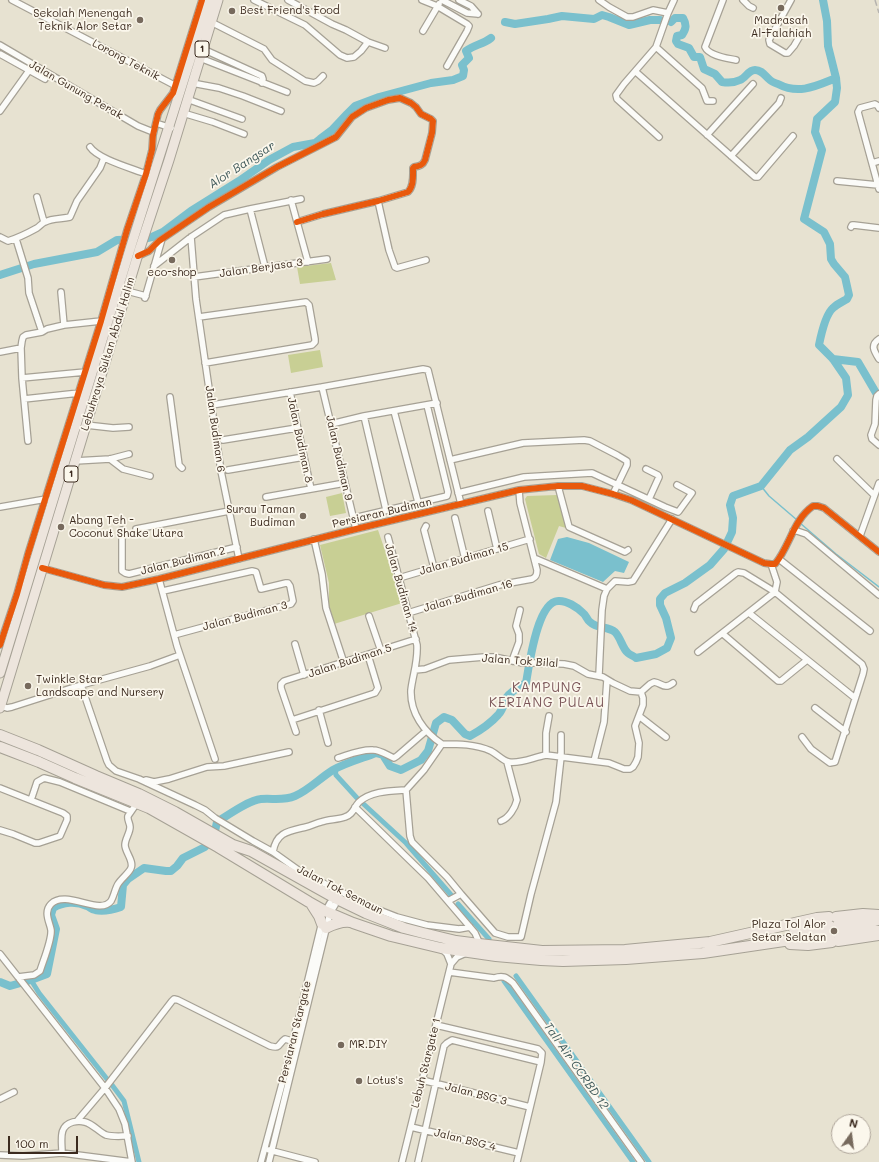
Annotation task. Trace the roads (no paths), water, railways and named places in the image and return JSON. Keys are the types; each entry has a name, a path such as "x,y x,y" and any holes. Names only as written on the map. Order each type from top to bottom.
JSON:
{"highway":[{"path":"0,735 139,794 169,809 202,833 309,902 387,926 404,928"},
{"path":"0,748 39,762 133,807 154,811 202,833"},
{"path":"220,844 233,845 251,851 357,910 404,928 442,938 479,944 542,951 625,950 710,942 764,930 834,929 879,932"},
{"path":"267,861 274,871 354,923 391,936 441,948 541,960 567,961 626,959 703,953 766,943 783,938 834,929 863,914 879,917"},
{"path":"309,902 317,912 324,926 344,922 354,923"},
{"path":"764,930 766,943"}],"main road":[{"name":"Lebuhraya Sultan Abdul Halim","path":"0,673 132,252 143,223 173,128 209,0"},
{"name":"Lebuhraya Sultan Abdul Halim","path":"173,128 183,113 218,0"},
{"name":"Lebuhraya Sultan Abdul Halim","path":"0,707 127,291 132,252"}],"street":[{"name":"Lorong Teknik","path":"12,0 176,86"},
{"path":"0,645 101,321 132,252 127,230 146,174 152,150 153,132 160,110 173,94 176,86 202,0"},
{"path":"254,0 305,25 340,55 347,58 354,57 368,42"},
{"path":"288,0 327,22 384,48"},
{"path":"422,0 437,6 469,26 447,66"},
{"path":"423,32 437,6 442,0 467,13 478,14 471,6 459,0"},
{"path":"599,0 608,7 627,17 633,17 653,10 668,13"},
{"path":"659,137 616,97 617,93 656,47 674,0"},
{"path":"723,0 705,47 710,52 736,60"},
{"path":"743,0 748,6 753,8"},
{"path":"791,0 769,42 785,53 788,53 801,34"},
{"path":"211,22 264,49 272,60 305,81 314,83 323,76"},
{"name":"Jalan Gunung Perak","path":"0,45 138,126 153,132"},
{"path":"656,47 702,88 708,101 714,101"},
{"path":"203,48 262,76 262,83"},
{"path":"0,54 45,79"},
{"path":"200,58 287,92"},
{"path":"0,111 34,65"},
{"path":"636,72 754,177 757,177 793,136"},
{"path":"192,83 219,88 281,111"},
{"path":"707,135 753,84"},
{"path":"132,252 149,251 162,239 209,207 270,170 336,137 355,115 366,108 395,98 404,99 416,106 421,114 432,119 432,133 424,164 413,168 412,185 410,189 404,193 297,222"},
{"path":"731,156 779,103 781,98"},
{"path":"187,99 242,119"},
{"path":"837,181 878,187 858,112 860,108 875,104 877,104 879,108"},
{"path":"183,113 213,122 244,134"},
{"path":"156,123 173,128"},
{"path":"90,147 93,152 104,158 146,174"},
{"path":"0,237 8,241 38,227 44,222 70,218 77,201 100,168 104,158"},
{"path":"872,163 879,161"},
{"path":"37,197 44,222"},
{"path":"154,266 191,237 224,215 301,198"},
{"path":"291,200 308,262"},
{"path":"378,200 389,250 396,267 402,267 426,260"},
{"path":"250,209 265,267"},
{"path":"851,227 854,225 879,228"},
{"name":"Jalan Budiman 6","path":"191,237 196,299 221,471 239,559"},
{"path":"16,238 28,278 29,293 42,332"},
{"path":"127,291 145,297 162,239"},
{"name":"Jalan Berjasa 3","path":"194,277 327,259"},
{"path":"61,292 64,325"},
{"path":"199,316 306,302 309,305 315,339 315,342 312,345 206,363"},
{"path":"28,441 22,378 21,348 24,337 26,335 42,332 47,328 101,321"},
{"path":"879,339 876,341 873,348 879,359"},
{"path":"0,352 21,348"},
{"path":"212,405 425,369 428,370 461,504"},
{"path":"22,378 85,372"},
{"name":"Jalan Budiman 9","path":"322,387 356,529"},
{"name":"Jalan Budiman 8","path":"290,392 311,489"},
{"path":"24,399 79,393"},
{"path":"878,395 875,424 871,435 872,439 879,445"},
{"path":"170,397 179,465 182,468"},
{"path":"331,424 437,402"},
{"path":"354,518 447,496 448,494 427,405"},
{"path":"394,411 418,502"},
{"path":"364,416 386,510"},
{"path":"86,425 114,428 129,427"},
{"path":"224,440 298,428"},
{"path":"450,460 523,443 587,440 627,461 627,465 613,494"},
{"path":"75,461 110,459 129,454"},
{"path":"228,470 304,458"},
{"path":"110,459 123,469 150,476"},
{"path":"836,459 874,495"},
{"path":"646,469 659,477 649,499"},
{"path":"458,493 524,477 592,473 676,511 679,511 692,492 677,485"},
{"path":"266,497 345,483"},
{"path":"860,536 879,483"},
{"path":"558,486 569,527 625,552 628,550"},
{"name":"Persiaran Budiman","path":"42,568 104,585 122,587 519,490 558,486 582,486 631,500 764,563 771,564"},
{"name":"Jalan Budiman 16","path":"408,613 499,585 535,578 537,572 520,503 519,490"},
{"path":"0,507 46,499"},
{"path":"698,652 775,592 777,582 771,564 776,564 794,528 802,516 813,506 822,507 879,552"},
{"path":"136,529 229,510"},
{"path":"488,511 497,549"},
{"path":"455,518 465,559"},
{"path":"599,675 604,596 607,589 615,580 628,582 633,580 672,519"},
{"path":"426,526 424,530 434,568"},
{"path":"794,528 797,531 806,534 879,595"},
{"name":"Jalan Budiman 2","path":"122,530 122,571 128,574 237,547"},
{"name":"Jalan Budiman 14","path":"388,537 416,639 418,654 411,691 414,711 429,733"},
{"path":"314,539 322,574 326,608 344,663"},
{"name":"Jalan Budiman 15","path":"399,578 530,539"},
{"path":"534,558 607,589"},
{"path":"779,559 870,631"},
{"name":"Jalan Budiman 3","path":"163,591 252,571 256,572 261,589 286,583 290,586 293,601 291,604 174,636"},
{"path":"694,609 696,604 738,572 744,573 775,592 862,664 864,670 863,674 846,732 836,760 833,764 811,749 802,737"},
{"path":"159,579 174,636 215,759"},
{"path":"512,661 519,642 519,634 516,626 520,610"},
{"path":"749,613 855,698"},
{"path":"369,616 381,650"},
{"path":"723,634 778,681 781,681 807,660"},
{"name":"Jalan Budiman 5","path":"292,720 281,688 281,684 284,682 416,639"},
{"path":"295,644 304,676"},
{"path":"0,707 12,707 81,685 150,666 180,655"},
{"path":"296,732 292,720 377,692 378,688 368,655"},
{"name":"Jalan Tok Bilal","path":"416,670 425,669 449,660 494,657 528,664 564,664 574,666 588,674 599,675 630,691 641,692"},
{"path":"594,761 604,722 607,680"},
{"path":"507,762 521,761 546,755 609,763 624,769 630,769 633,767 638,757 639,743 635,726 643,705 641,692 654,682 665,687 673,683"},
{"path":"81,685 109,765 116,771 139,779 154,782 207,767 224,766 289,752"},
{"path":"815,708 846,732"},
{"path":"319,710 328,743"},
{"path":"546,755 546,733 549,716"},
{"path":"639,716 666,738"},
{"path":"338,758 365,750 374,750 394,758 429,733 441,743 472,745 492,751 507,762 517,800 516,805 509,815 501,821"},
{"path":"406,790 410,839 447,878 495,933 508,937 521,937 556,802 561,757 561,735"},
{"path":"273,852 278,838 288,832 321,822 344,818 350,815 355,807 367,796 377,793 406,790 424,770 441,743"},
{"path":"19,978 34,975 40,972 50,940 51,930 47,912 50,905 58,900 68,900 106,906 111,901 118,884 131,870 132,865 125,844 130,829 127,818 133,807 44,778 37,782 31,800"},
{"name":"Jalan Tok Semaun","path":"139,779 195,804 215,818 273,852 301,872 374,908 420,923 459,929 470,927"},
{"path":"0,788 63,813 67,816 67,820 60,836 39,843 32,842 0,830"},
{"path":"355,807 418,868 448,901 477,936 479,944"},
{"path":"448,901 461,894"},
{"name":"Persiaran Stargate","path":"261,1162 292,1055 292,1042 330,908"},
{"name":"Persiaran Stargate","path":"269,1162 292,1055 324,926"},
{"path":"441,948 447,954 451,964 457,957 468,952"},
{"path":"0,954 105,1088 119,1109 128,1136 132,1162 62,1153 23,1156 0,1155"},
{"name":"Lebuh Stargate 1","path":"402,1162 451,964"},
{"path":"449,972 494,978 501,976 506,977 513,983 641,1162"},
{"path":"77,1121 105,1088 174,999 270,1046 278,1047 285,1039 292,1042"},
{"path":"436,1025 538,1049 542,1052 541,1062 517,1162"},
{"path":"418,1162 444,1046 447,1043 452,1040 541,1062"},
{"path":"498,1051 500,1040"},
{"name":"Jalan BSG 3","path":"422,1080 530,1107"},
{"path":"0,1099 14,1092"},
{"path":"62,1153 62,1131 63,1127 68,1123 77,1121 85,1122 108,1136 128,1136"},
{"name":"Jalan BSG 4","path":"410,1127 519,1154"},
{"path":"264,1149 315,1162"}],"water":[{"path":"567,537 589,543 629,562 624,573 615,571 603,582 550,560 558,539"}],"waterway":[{"path":"0,982 10,986 47,974 56,929 51,915 53,908 61,904 70,903 83,904 93,910 98,911 121,907 123,885 128,879 144,868 171,871 183,858 205,847 215,831 217,822 245,805 261,799 291,798 305,791 338,767 376,753 383,755 390,766 401,770 421,760 428,751 436,723 444,717 452,720 465,734 470,736 482,729 500,713 506,698 515,689 526,683 539,623 551,604 561,601 575,606 593,624 615,632 626,651 636,658 656,654 667,648 671,638 666,618 660,605 660,599 665,593 685,583 710,565 724,549 732,532 733,518 730,505 733,496 761,486 790,450 808,437 841,407 848,395 846,378 833,359 819,345 824,325 830,311 836,305 847,299 849,295 845,277 831,259 830,244 824,232 804,219 822,150 815,132 817,119 835,102 837,88 828,46 827,21 823,0"},
{"name":"Alor Bangsar","path":"505,22 515,24 562,16 594,19 602,15 629,25 650,20 660,20"},
{"name":"Alor Bangsar","path":"671,22 675,18 683,18 685,29 682,35 677,36 676,41 678,44 689,48 694,57 700,57 704,69 715,74 722,82 738,81 753,70 762,72 773,82 793,89 807,88 836,78"},
{"name":"Alor Bangsar","path":"0,275 34,264 97,252 117,240 143,239 163,232 191,211 269,160 293,147 315,143 332,130 355,106 379,97 431,83 453,80 463,76 464,70 462,65 469,58 466,51 491,38"},
{"path":"833,359 858,362 879,398"},
{"path":"761,486 769,496 797,520"},
{"path":"800,523 836,554 879,587"},
{"path":"335,769 336,775 357,798 406,843 452,896"},
{"path":"458,904 489,939"},
{"path":"516,976 649,1162"},
{"path":"31,980 39,993 107,1079"},
{"name":"Tali Air CCRBD 12","path":"504,981 633,1162"},
{"path":"112,1085 124,1101 139,1162"}],"railway":[{"path":"875,0 879,13"}],"place":[{"name":"Madrasah Al-Falahiah","path":"781,8"},
{"name":"Best Friend's Food","path":"232,11"},
{"name":"Sekolah Menengah Teknik Alor Setar","path":"140,20"},
{"name":"eco-shop","path":"172,260"},
{"name":"Surau Taman Budiman","path":"303,516"},
{"name":"Abang Teh - Coconut Shake Utara","path":"61,527"},
{"name":"Twinkle Star Landscape and Nursery","path":"28,686"},
{"name":"Plaza Tol Alor Setar Selatan","path":"834,931"},
{"name":"MR.DIY","path":"341,1045"},
{"name":"Lotus's","path":"359,1081"}],"district":[{"name":"KAMPUNG KERIANG PULAU","path":"547,696"}]}
